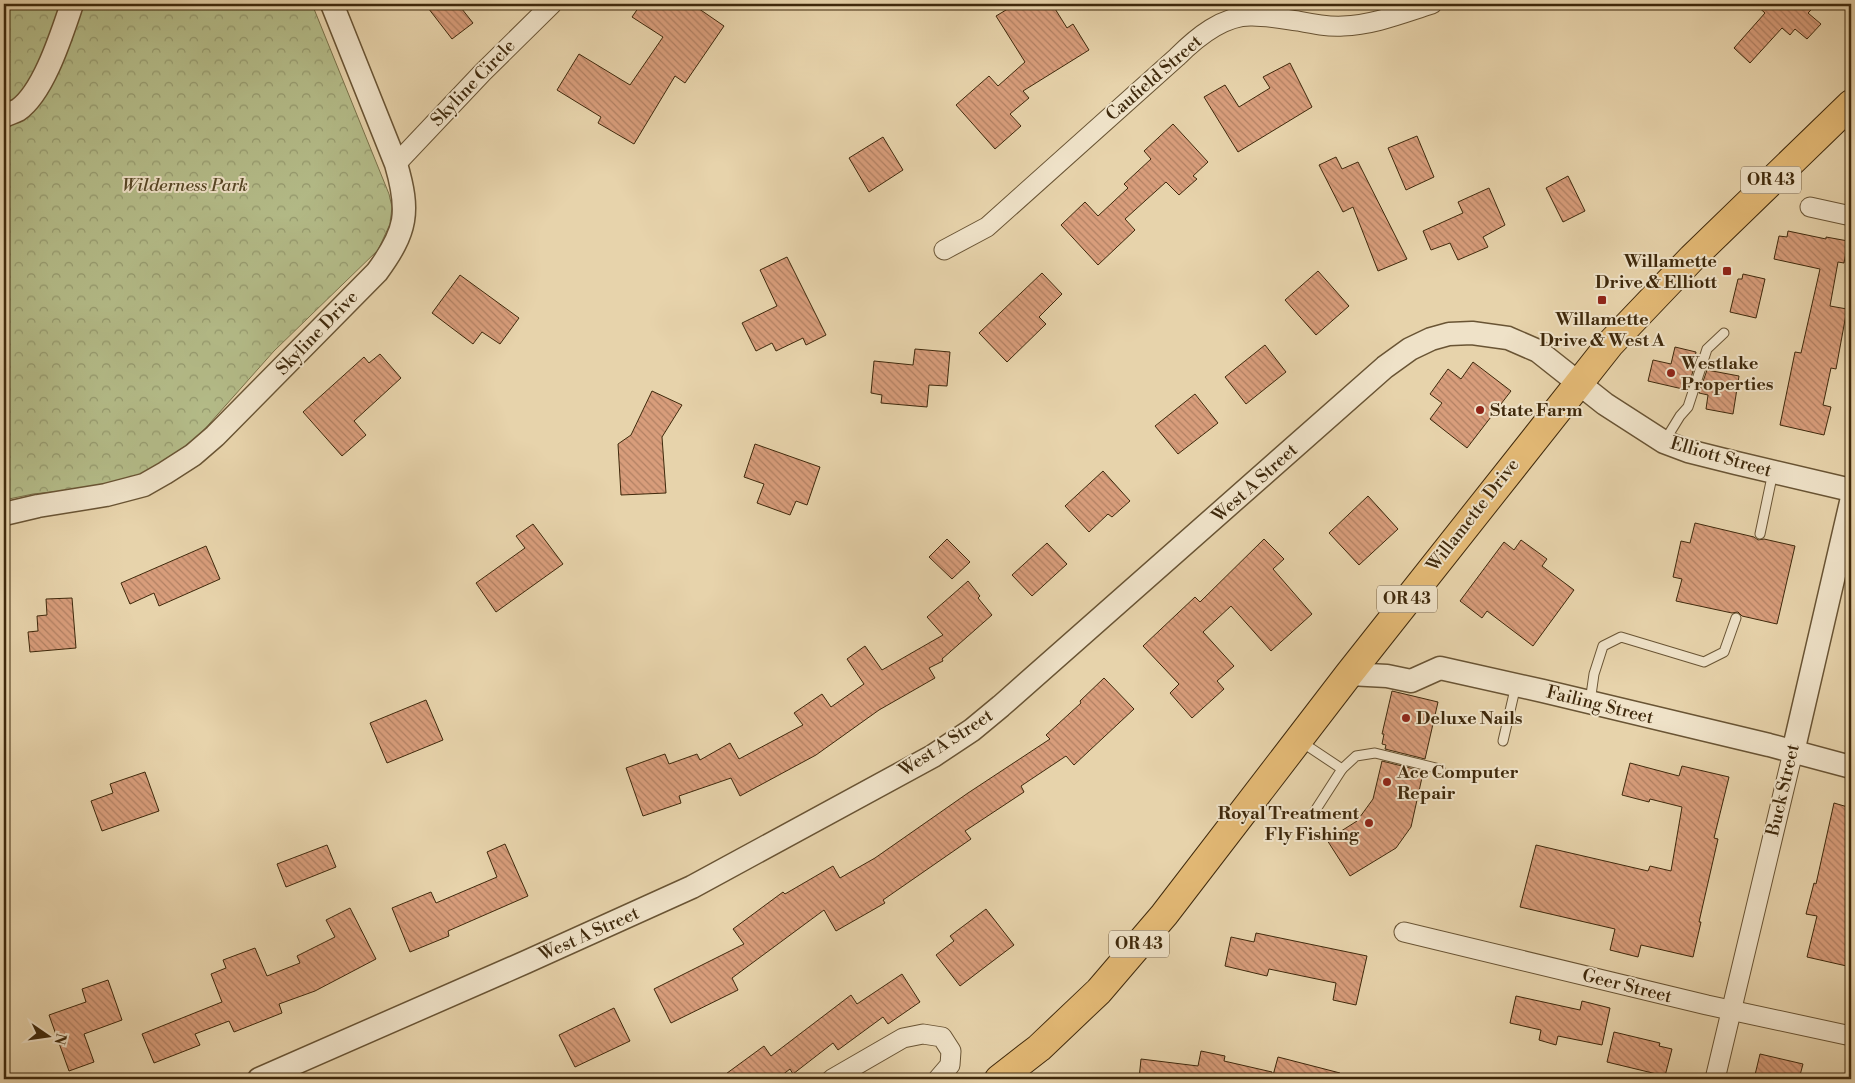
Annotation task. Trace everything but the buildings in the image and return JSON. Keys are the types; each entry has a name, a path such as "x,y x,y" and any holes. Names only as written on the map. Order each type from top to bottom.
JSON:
{"main road":[{"name":"Willamette Drive","path":"999,1079 1039,1048 1105,984 1164,915 1349,674 1610,344 1686,264 1851,104"}],"street":[{"path":"4,116 19,109 38,87 57,47 72,4"},
{"name":"Skyline Drive","path":"4,514 38,506 106,495 144,484 165,474 204,446 377,272 390,254 401,229 405,206 403,186 332,4"},
{"name":"Skyline Circle","path":"396,164 483,72 552,4"},
{"name":"Caufield Street","path":"944,250 987,227 1196,38 1216,26 1232,19 1251,15 1318,25 1368,24 1432,4"},
{"path":"1810,207 1851,216"},
{"name":"West A Street","path":"259,1079 653,906 709,878 933,756 972,730 1001,706 1351,396 1410,349 1431,339 1449,334 1472,333 1503,337 1520,342 1538,351 1577,384"},
{"name":"Elliott Street","path":"1577,384 1664,442 1688,451 1851,490"},
{"name":"Buck Street","path":"1715,1079 1851,502"},
{"name":"Failing Street","path":"1349,674 1387,676 1411,681 1440,668 1590,702 1851,767"},
{"name":"Geer Street","path":"1404,932 1731,1010 1851,1036"},
{"path":"832,1079 903,1038 922,1034 942,1037 951,1051 950,1066 938,1079"}],"lane":[{"path":"1664,442 1680,416 1688,407 1707,349 1724,333"},
{"path":"1760,534 1774,472"},
{"path":"1590,702 1594,674 1603,646 1621,637 1704,662 1724,652 1736,618"},
{"path":"1503,741 1516,685"},
{"path":"1298,740 1342,769"},
{"path":"1313,814 1342,769 1356,756 1375,753 1440,768"}],"green space":[{"name":"Wilderness Park","path":"4,4 312,4 389,194 392,207 390,224 378,250 274,351 194,441 172,459 118,485 33,494 4,500"}],"place":[{"name":"Willamette Drive & Elliott","path":"1727,271"},
{"name":"Willamette Drive & West A","path":"1602,300"},
{"name":"Westlake Properties","path":"1671,373"},
{"name":"State Farm","path":"1480,410"},
{"name":"Deluxe Nails","path":"1406,718"},
{"name":"Ace Computer Repair","path":"1387,782"},
{"name":"Royal Treatment Fly Fishing","path":"1369,823"}]}
